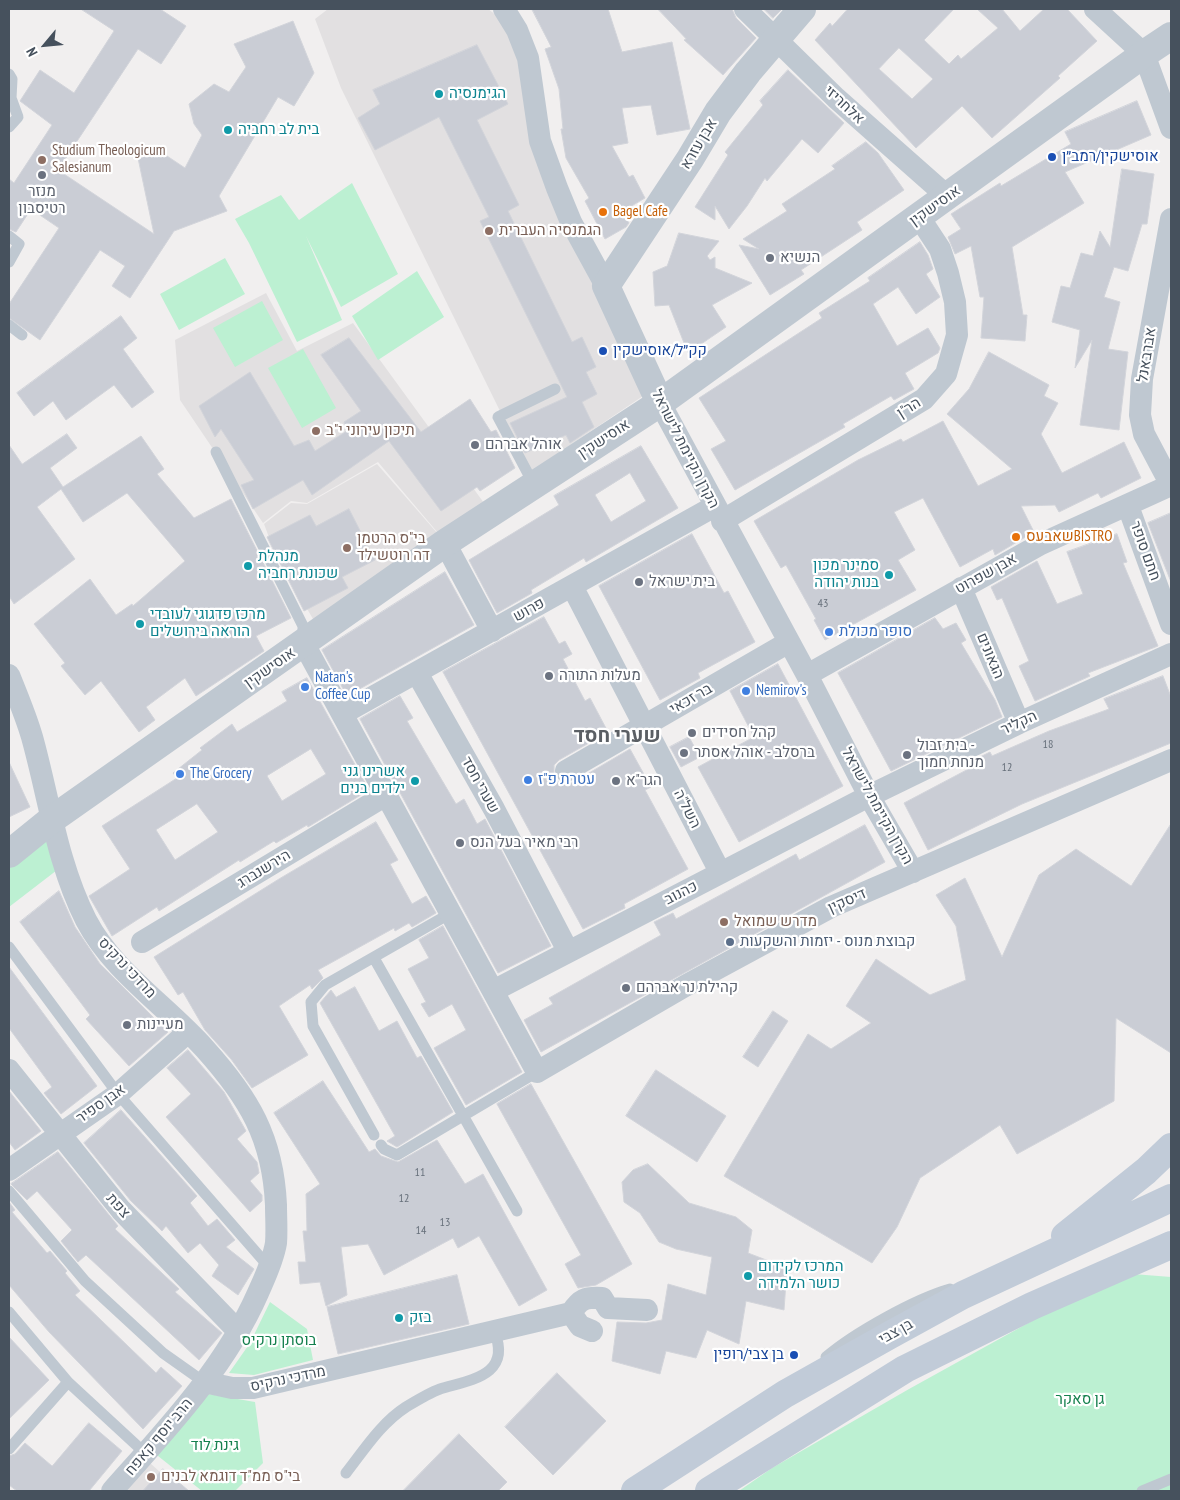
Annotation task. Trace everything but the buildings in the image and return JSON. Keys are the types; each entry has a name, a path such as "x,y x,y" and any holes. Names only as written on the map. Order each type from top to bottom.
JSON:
{"main road":[{"path":"1008,1276 1105,1204 1171,1147"},
{"name":"בן צבי","path":"635,1491 785,1394 890,1334 963,1295 1008,1276 1171,1198"},
{"path":"710,1491 905,1369 1032,1306 1171,1245"},
{"path":"1131,1263 1171,1260"}],"street":[{"name":"הקרן הקיימת לישראל","path":"504,9 516,30 528,58 540,140 571,222 606,286 660,403 807,675 869,796 913,872"},
{"name":"אלחריזי","path":"745,9 836,98 948,197"},
{"name":"אבן עזרא","path":"606,286 690,159 718,112 802,9"},
{"path":"1095,9 1144,54 1171,128"},
{"name":"אוסישקין","path":"9,854 51,820 304,644 445,543 660,403 1171,36"},
{"name":"הר\"ן","path":"718,513 924,399 946,374 957,335 955,302 940,249 919,216"},
{"name":"אברבאנל","path":"1171,218 1142,380 1140,415 1144,434 1171,485"},
{"name":"אבן שפרוט","path":"807,675 1040,544 1171,485"},
{"name":"חתם סופר","path":"1128,506 1171,624"},
{"name":"פרוש","path":"342,714 572,586 718,513"},
{"path":"445,543 492,631"},
{"name":"השל\"ה","path":"572,586 720,872"},
{"name":"הגאונים","path":"961,588 1019,723"},
{"name":"בר זכאי","path":"566,771 789,642"},
{"path":"304,644 537,1072"},
{"name":"הקליר","path":"869,796 1019,723 1171,654"},
{"name":"שערי חסד","path":"417,673 494,808 568,951"},
{"name":"מרדכי נרקיס","path":"9,675 32,736 51,820 71,882 90,926 103,946 121,966 188,1032 234,1082 248,1103 265,1137 275,1187 276,1243 269,1268 239,1332 204,1382 232,1388 253,1388 571,1312"},
{"name":"דיסקין","path":"537,1072 685,986 831,907 1171,760"},
{"name":"הירשנברג","path":"142,942 386,795"},
{"name":"כהנוב","path":"493,991 869,796"},
{"name":"אבן ספיר","path":"9,1170 58,1134 118,1094 188,1032"},
{"name":"צפת","path":"9,1070 58,1134 121,1210 239,1332"},
{"path":"592,1331 580,1326 571,1312 580,1300 588,1297 602,1298 608,1308 647,1310"},
{"name":"הרב יוסף קאפח","path":"112,1491 146,1454 204,1382"}],"lane":[{"path":"9,74 12,79 11,98 18,117 9,127"},
{"path":"9,236 19,244 9,262"},
{"path":"9,325 22,335"},
{"path":"534,485 498,417 555,389"},
{"path":"216,452 303,626 304,644"},
{"path":"374,1135 313,1026 311,1002 324,985 451,914"},
{"path":"9,947 118,1094 269,1268"},
{"path":"374,958 517,1211"},
{"path":"381,1145 396,1155 537,1072"},
{"path":"9,1191 85,1281 163,1353 204,1382"},
{"path":"9,1312 68,1382 146,1454"},
{"path":"346,1473 372,1440 405,1408 439,1390 465,1384 483,1376 492,1368 497,1356 498,1341 494,1331"},
{"path":"9,1449 68,1382"},
{"path":"1142,1491 1171,1479"}],"shaded area":[{"name":"הגמנסיה העברית","path":"328,9 488,9 500,18 518,46 594,285 643,396 530,472 341,88 315,19"},
{"name":"תיכון עירוני י\"ב","path":"266,293 297,351 353,323 484,503 438,533 378,462 307,503 291,501 263,523 180,400 175,340"},
{"name":"בי\"ס הרטמן דה רוטשילד","path":"377,464 438,534 316,624 276,556 264,524 291,503 307,504"},
{"name":"בי\"ס ממ\"ד דוגמא לבנים","path":"150,1463 181,1491 124,1491"}],"green space":[{"path":"352,183 398,274 341,307 306,236 342,320 297,342 249,243 235,219 281,195 299,220"},
{"path":"225,258 245,294 179,330 160,294"},
{"path":"417,271 444,317 378,360 352,316"},
{"path":"262,301 283,340 235,367 213,328"},
{"path":"303,349 336,408 302,428 268,368"},
{"path":"52,834 61,867 9,907 9,862"},
{"name":"גן סאקר","path":"1133,1274 1171,1277 1171,1491 739,1491 772,1468 1068,1301"},
{"name":"בוסתן נרקיס","path":"270,1302 307,1329 313,1360 254,1375 229,1373 250,1343"},
{"name":"גינת לוד","path":"203,1393 255,1402 263,1463 235,1491 202,1491 153,1452"}],"place":[{"name":"הגימנסיה","path":"439,94"},
{"name":"בית לב רחביה","path":"228,130"},
{"name":"אוסישקין/רמב״ן","path":"1052,157"},
{"name":"Studium Theologicum Salesianum","path":"42,160"},
{"name":"מנזר רטיסבון","path":"42,175"},
{"name":"Bagel Cafe","path":"603,212"},
{"name":"הגמנסיה העברית","path":"489,231"},
{"name":"הנשיא","path":"770,258"},
{"name":"קק״ל/אוסישקין","path":"603,351"},
{"name":"תיכון עירוני י\"ב","path":"316,431"},
{"name":"אוהל אברהם","path":"475,445"},
{"name":"שאבעסBISTRO","path":"1016,537"},
{"name":"בי\"ס הרטמן דה רוטשילד","path":"347,548"},
{"name":"מנהלת שכונת רחביה","path":"248,566"},
{"name":"סמינר מכון בנות יהודה","path":"889,575"},
{"name":"בית ישראל","path":"639,582"},
{"name":"מרכז פדגוגי לעובדי הוראה בירושלים","path":"140,624"},
{"name":"סופר מכולת","path":"829,632"},
{"name":"מעלות התורה","path":"549,676"},
{"name":"Natan's Coffee Cup","path":"305,687"},
{"name":"Nemirov's","path":"746,691"},
{"name":"קהל חסידים","path":"692,733"},
{"name":"ברסלב - אוהל אסתר","path":"684,753"},
{"name":"בית זבול - מנחת חמוך","path":"907,755"},
{"name":"The Grocery","path":"180,774"},
{"name":"עטרת פ\"ז","path":"528,780"},
{"name":"אשרינו גני ילדים בנים","path":"415,781"},
{"name":"הגר\"א","path":"616,781"},
{"name":"רבי מאיר בעל הנס","path":"460,843"},
{"name":"מדרש שמואל","path":"724,922"},
{"name":"קבוצת מנוס - יזמות והשקעות","path":"730,942"},
{"name":"קהילת נר אברהם","path":"626,988"},
{"name":"מעיינות","path":"127,1025"},
{"name":"המרכז לקידום כושר הלמידה","path":"748,1276"},
{"name":"בזק","path":"399,1318"},
{"name":"בן צבי/רופין","path":"794,1355"},
{"name":"בי\"ס ממ\"ד דוגמא לבנים","path":"151,1477"}],"district":[{"name":"שערי חסד","path":"617,736"}]}
